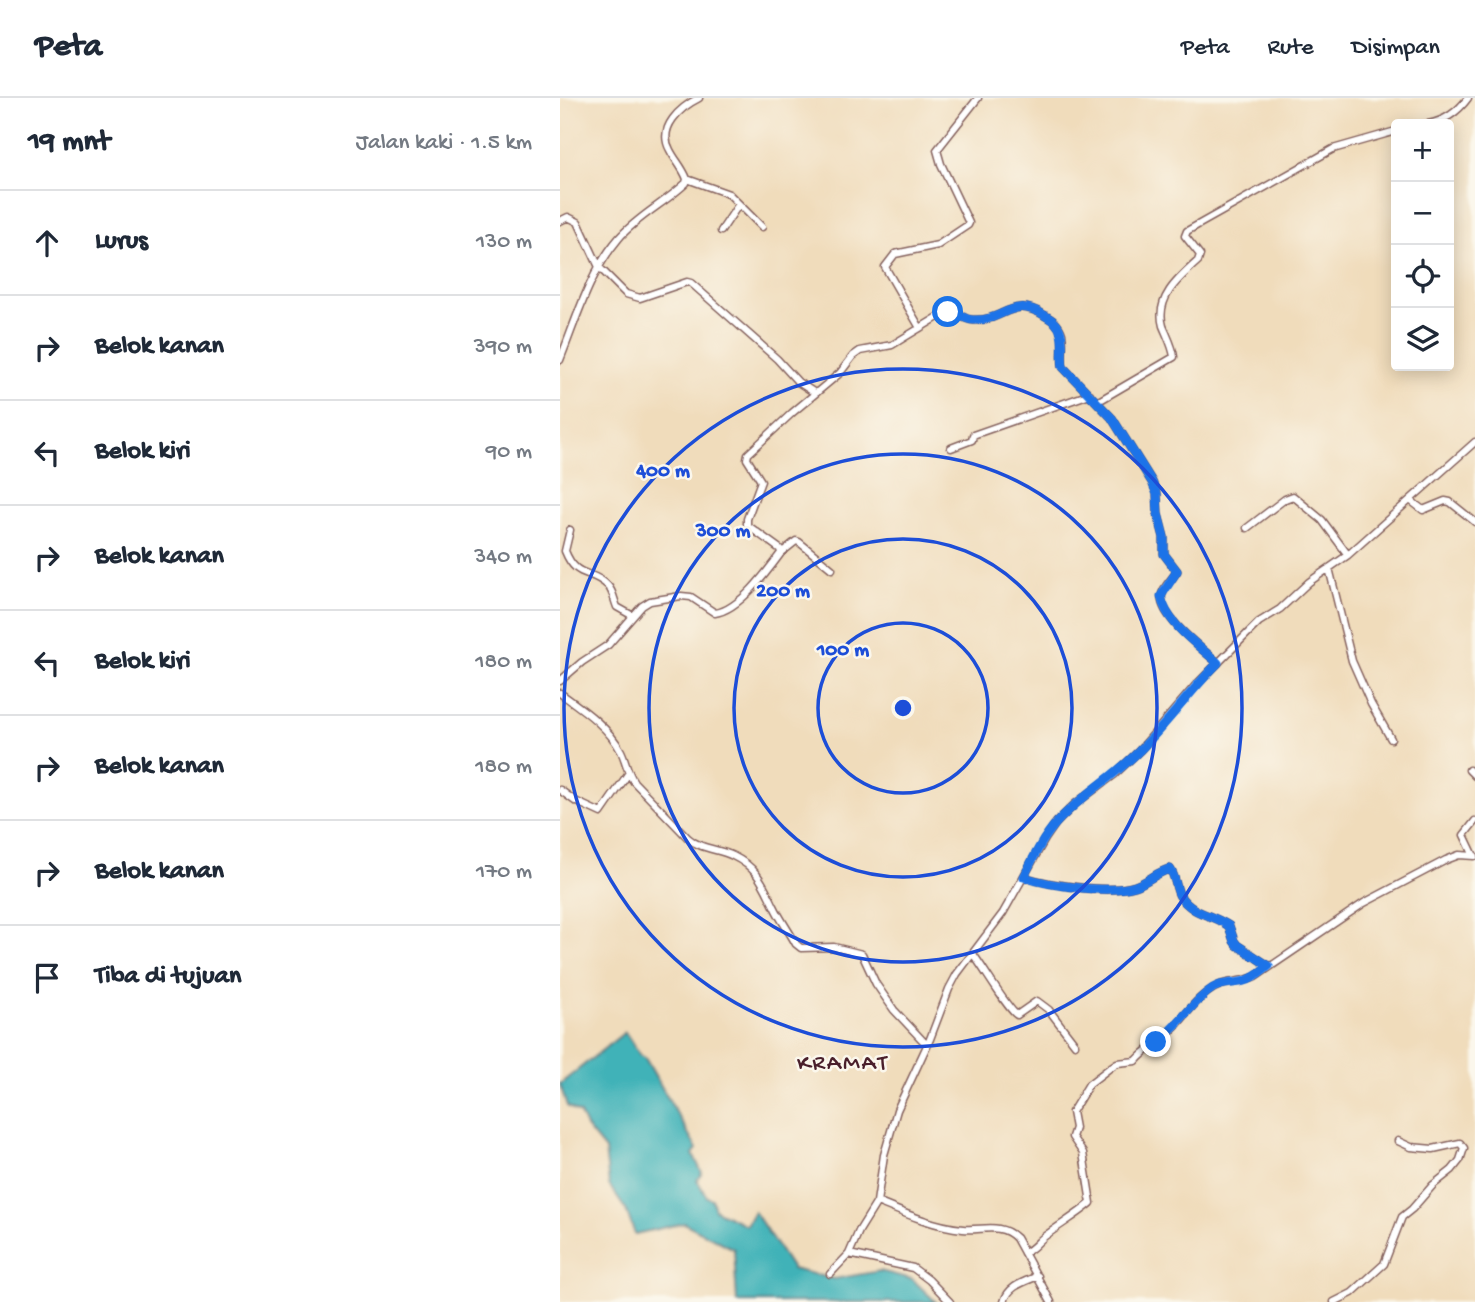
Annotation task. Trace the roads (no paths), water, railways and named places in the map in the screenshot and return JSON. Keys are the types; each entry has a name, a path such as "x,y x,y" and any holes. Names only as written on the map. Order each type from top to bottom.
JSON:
{"street":[{"path":"699,98 674,117 667,126 667,145 687,179 726,192 762,227"},
{"path":"920,328 885,267 895,254 938,244 968,225 937,150 978,98"},
{"path":"1445,119 1456,112 1468,98"},
{"path":"1097,402 1174,357 1161,318 1161,307 1168,292 1199,258 1200,255 1185,236 1187,231 1333,149 1391,132"},
{"path":"560,360 583,299 599,267 620,237 687,179"},
{"path":"721,231 739,204"},
{"path":"560,221 568,217 578,222 599,267 626,294 634,298 645,297 687,282 691,283 742,326 797,382 815,393"},
{"path":"781,554 780,549 747,525 761,481 747,459 748,454 840,373 860,351 892,345 948,312 953,311 972,320 1023,306 1032,307 1054,320 1062,337 1063,367 1112,418 1152,482 1157,494 1164,554 1177,571 1161,596 1164,607 1176,625 1218,663"},
{"path":"951,448 972,440 973,435 1090,394"},
{"path":"830,1275 849,1254 877,1202 884,1155 897,1110 949,989 998,920 1056,823 1140,750 1195,686 1259,622 1280,609 1309,582 1348,555 1475,442"},
{"path":"1247,528 1285,499 1293,496 1322,520 1348,555"},
{"path":"1410,500 1423,510 1439,502 1450,502 1475,522"},
{"path":"570,530 565,551 573,566 605,583 612,590 617,607 633,616"},
{"path":"560,681 608,645 642,606 650,601 681,596 700,601 715,613 722,612 733,606 766,575 781,554 796,541 832,569"},
{"path":"1329,568 1352,661 1371,704 1391,739"},
{"path":"560,693 598,722 622,753 628,774 692,842 735,857 757,874 796,944 801,948 834,947 862,954 876,984 894,1010 927,1045"},
{"path":"1469,770 1475,776"},
{"path":"560,790 600,814 628,774"},
{"path":"1024,1253 1091,1203 1083,1153 1072,1137 1075,1122 1072,1112 1089,1084 1117,1063 1136,1061 1146,1049 1170,1033 1189,1007 1212,989 1221,984 1243,982 1255,977 1364,902 1446,860 1459,855 1474,856 1464,835 1475,821"},
{"path":"1024,877 1063,886 1123,887 1135,886 1170,869 1176,889 1185,902 1199,914 1229,926 1237,945 1269,966"},
{"path":"973,954 988,973 1010,1011 1017,1015 1037,1001 1049,1010 1076,1044"},
{"path":"1334,1302 1352,1293 1384,1264 1402,1217 1452,1170 1464,1152 1460,1143 1433,1149 1410,1147 1398,1141"},
{"path":"877,1202 942,1225 966,1229 994,1227 1009,1231 1016,1238 1051,1302"},
{"path":"849,1254 920,1271 950,1302"},
{"path":"1003,1302 1013,1287 1038,1276"}],"water":[{"path":"625,1032 640,1055 645,1058 697,1149 693,1154 702,1173 697,1180 707,1197 712,1199 715,1210 746,1225 754,1211 792,1269 834,1279 880,1271 912,1279 936,1302 737,1302 734,1249 684,1223 635,1234 626,1210 609,1185 605,1150 586,1127 580,1114 567,1106 560,1084"}],"district":[{"name":"KRAMAT","path":"843,1064"}]}
